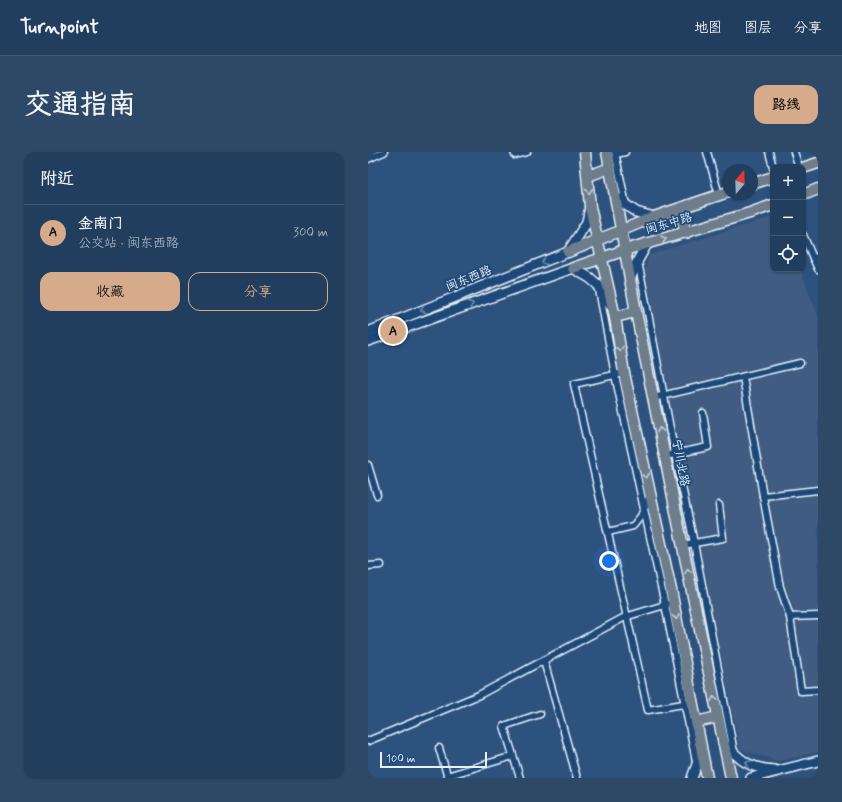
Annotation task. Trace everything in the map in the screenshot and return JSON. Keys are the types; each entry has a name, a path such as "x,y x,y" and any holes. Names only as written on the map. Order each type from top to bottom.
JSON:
{"main road":[{"path":"585,152 590,207 614,314 620,374 650,495 688,703 696,722 707,778"},
{"name":"宁川北路","path":"613,153 610,168 636,312 653,398 670,455 683,545 731,778"},
{"path":"806,167 818,163"},
{"path":"588,176 610,168"},
{"path":"758,182 770,178"},
{"path":"806,193 818,189"},
{"name":"闽东中路","path":"568,252 654,217 722,194"},
{"path":"615,196 626,206 636,212 654,217"},
{"name":"闽东中路","path":"573,268 625,250 750,214 770,206"},
{"path":"568,252 587,222 590,207"},
{"path":"679,209 686,233"},
{"path":"630,277 647,244"},
{"name":"闽东西路","path":"368,332 568,252"},
{"path":"573,268 590,278 598,285 614,314"},
{"name":"闽东西路","path":"368,341 573,268"},
{"path":"614,314 636,312"},
{"path":"696,722 718,717"},
{"path":"723,742 739,759 748,764 764,770 783,773"},
{"path":"692,778 701,746"},
{"path":"751,778 783,773 818,761"}],"street":[{"path":"368,159 384,152"},
{"path":"514,152 515,155 527,152"},
{"path":"625,152 613,153 626,206"},
{"path":"708,152 722,188"},
{"path":"769,152 772,164"},
{"path":"794,152 798,164"},
{"path":"804,236 816,257 818,268"},
{"path":"638,260 664,395 670,455 694,543 734,754"},
{"path":"368,741 479,695 627,617 669,603 644,509 620,374 598,285"},
{"path":"653,398 800,363"},
{"path":"620,374 574,384 648,710 688,703 697,764"},
{"path":"744,377 763,496 780,587 790,618 801,691 818,690"},
{"path":"670,455 708,447 703,413"},
{"path":"368,465 377,495"},
{"path":"763,496 818,490"},
{"path":"608,532 633,526 644,509 650,495"},
{"path":"683,545 724,538 719,504"},
{"path":"368,566 381,565"},
{"path":"790,618 818,616"},
{"path":"544,661 577,778"},
{"path":"520,778 504,726 540,714"},
{"path":"440,748 447,777 513,756"}],"shaded area":[{"path":"770,218 770,272 801,272 818,316 818,752 778,761 740,749 644,276 649,255"}],"place":[{"name":"金南门","path":"393,331"}]}
